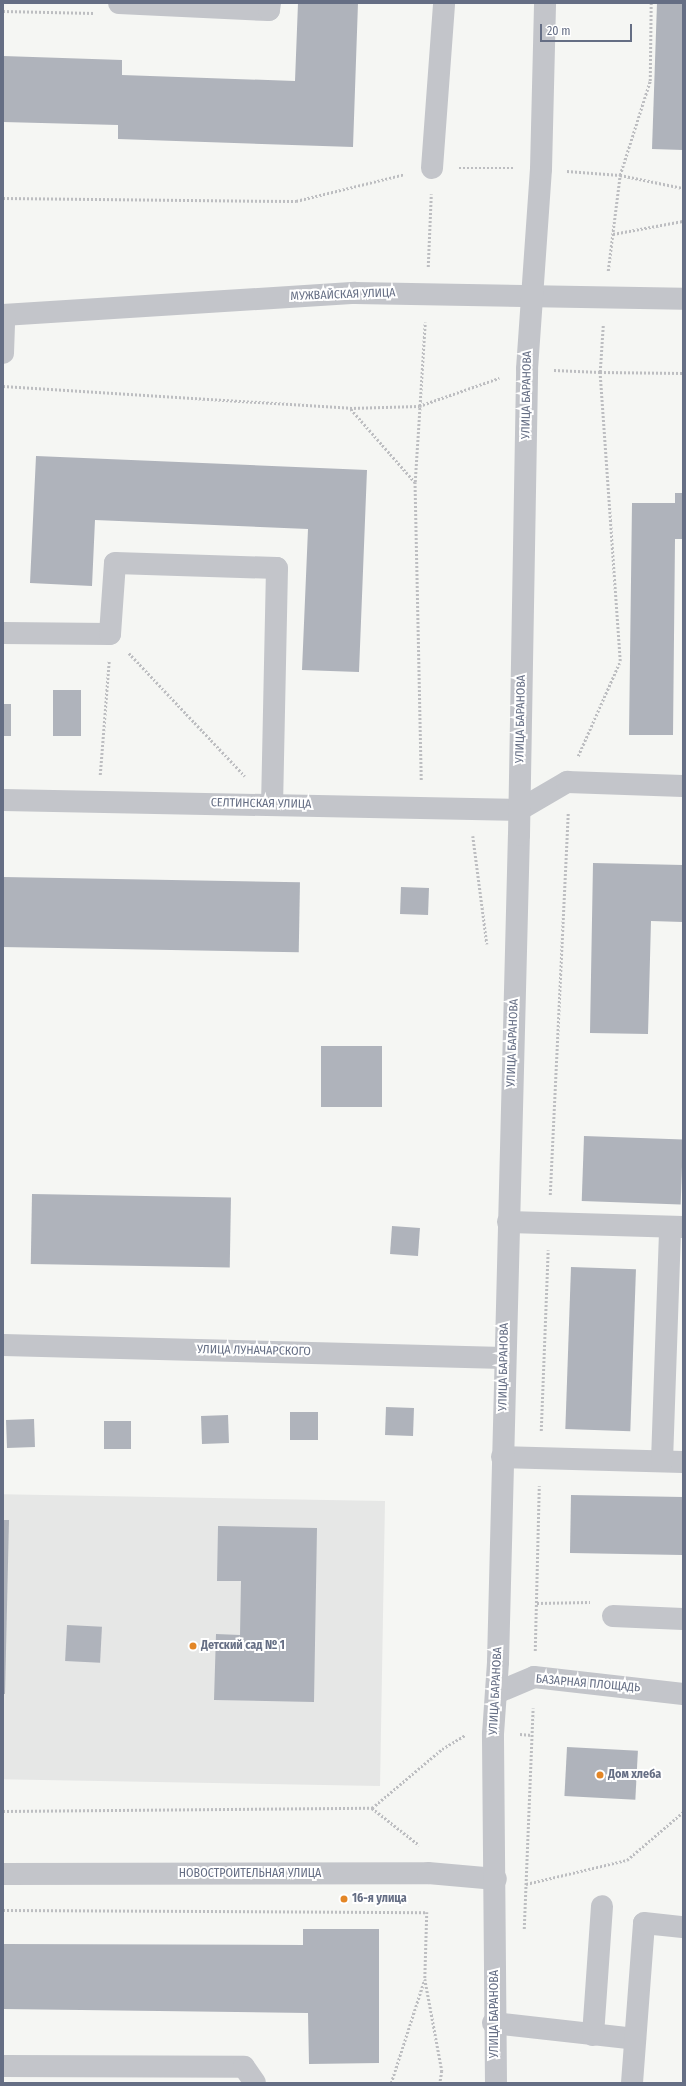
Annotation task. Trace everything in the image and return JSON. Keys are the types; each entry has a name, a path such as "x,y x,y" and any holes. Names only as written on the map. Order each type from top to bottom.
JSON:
{"street":[{"path":"119,3 269,10 270,3"},
{"path":"432,168 444,3"},
{"name":"УЛИЦА БАРАНОВА","path":"496,2083 493,2023 496,1878 493,1734 496,1693 519,810 527,368 530,296 540,169 545,3"},
{"name":"МУЖВАЙСКАЯ УЛИЦА","path":"4,315 355,292 683,299"},
{"path":"3,353 4,315"},
{"path":"3,633 110,634 115,563 277,568 272,805"},
{"path":"519,810 567,782 683,786"},
{"name":"СЕЛТИНСКАЯ УЛИЦА","path":"3,800 422,806 519,810"},
{"path":"502,1457 672,1461 677,1227 508,1222"},
{"name":"УЛИЦА ЛУНАЧАРСКОГО","path":"3,1345 504,1358"},
{"path":"613,1616 683,1619"},
{"name":"БАЗАРНАЯ ПЛОЩАДЬ","path":"496,1693 534,1677 683,1694"},
{"name":"НОВОСТРОИТЕЛЬНАЯ УЛИЦА","path":"3,1874 428,1873 496,1878"},
{"path":"594,2035 602,1906"},
{"path":"632,2083 644,1923 683,1927"},
{"path":"493,2023 635,2039"},
{"path":"3,2066 244,2068 255,2083"}],"path":[{"path":"524,1931 534,1677 540,1459 567,782 620,660 600,372 604,298 620,174 650,82 652,3"},
{"path":"3,198 296,201 432,168 427,293 415,482 422,806"},
{"path":"613,234 683,221"},
{"path":"3,386 350,408 419,406 527,368 600,372 683,373"},
{"path":"350,408 415,482"},
{"path":"98,802 110,634"},
{"path":"110,634 272,805"},
{"path":"536,1603 611,1601 613,1616"},
{"path":"372,1808 442,1749 467,1734 532,1735"},
{"path":"3,1811 372,1808 425,1850"},
{"path":"496,1878 526,1884 627,1860 683,1812"},
{"path":"3,1910 427,1912 425,1979 442,2071 440,2083"},
{"path":"391,2083 425,1979"}],"shaded area":[{"name":"Детский сад № 1","path":"3,1494 385,1501 380,1786 3,1779"}],"building":[{"path":"298,3 358,3 353,147 118,139 118,125 3,122 3,56 122,60 122,75 295,81"},
{"path":"657,3 683,3 683,150 652,149"},
{"path":"36,456 367,470 359,672 302,670 308,529 95,520 92,586 30,583"},
{"path":"675,493 683,493 683,539 675,539 673,735 629,735 632,503 675,503"},
{"path":"53,690 81,690 81,736 53,736"},
{"path":"3,704 11,704 11,736 3,736"},
{"path":"593,863 683,865 683,922 651,921 648,1034 590,1033"},
{"path":"3,877 300,882 299,952 3,947"},
{"path":"401,887 429,888 428,915 400,914"},
{"path":"321,1046 382,1046 382,1107 321,1107"},
{"path":"584,1136 683,1139 681,1204 582,1201"},
{"path":"32,1194 231,1197 230,1267 31,1264"},
{"path":"392,1226 420,1228 418,1256 390,1254"},
{"path":"571,1267 636,1269 630,1431 565,1429"},
{"path":"386,1407 414,1408 413,1436 385,1435"},
{"path":"290,1412 318,1412 318,1440 290,1440"},
{"path":"228,1415 229,1443 202,1444 201,1416"},
{"path":"34,1419 35,1447 7,1448 6,1420"},
{"path":"104,1421 131,1421 131,1449 104,1449"},
{"path":"571,1495 683,1497 682,1555 570,1553"},
{"path":"3,1520 9,1520 5,1694 3,1694"},
{"path":"218,1526 317,1528 314,1702 214,1700 216,1634 240,1635 241,1581 217,1581"},
{"path":"67,1625 102,1627 100,1663 65,1661"},
{"path":"567,1747 638,1751 635,1800 564,1796"},
{"path":"303,1929 379,1929 379,2063 309,2064 308,2013 3,2009 3,1944 303,1945"}],"place":[{"name":"Детский сад № 1","path":"193,1646"},
{"name":"Дом хлеба","path":"600,1775"},
{"name":"16-я улица","path":"344,1899"}]}
